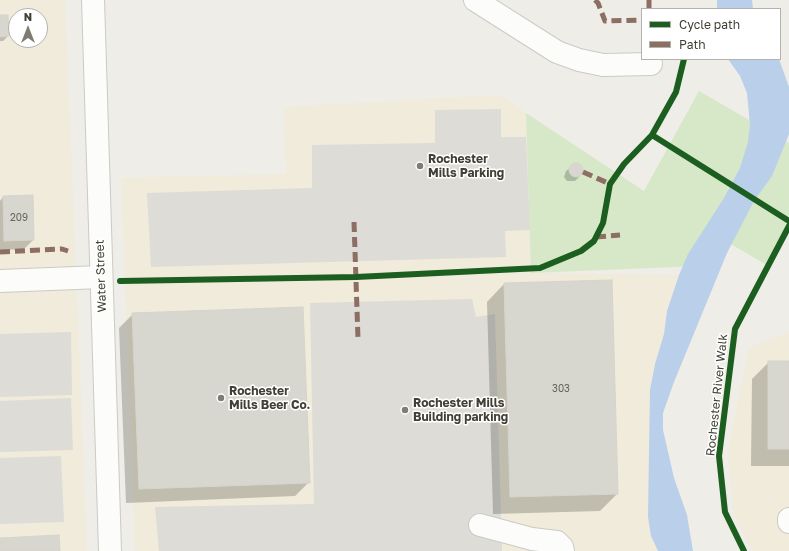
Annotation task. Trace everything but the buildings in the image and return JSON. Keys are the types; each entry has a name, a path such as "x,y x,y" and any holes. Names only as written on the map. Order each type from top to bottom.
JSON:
{"street":[{"name":"Water Street","path":"93,0 100,277 110,551"},
{"path":"475,0 551,48 579,60 603,65 652,64"},
{"path":"0,281 100,277"},
{"path":"480,525 532,539 557,542 562,547 562,551"}],"shaded area":[{"path":"0,0 65,0 87,551 0,551"},
{"path":"501,95 526,113 531,273 679,275 667,311 664,334 655,363 650,390 651,536 658,551 135,551 121,178 286,174 284,107"},
{"name":"Rochester Mills Parking","path":"501,109 501,137 526,137 530,230 505,231 506,257 151,267 147,193 312,188 312,145 435,143 435,110"},
{"name":"Rochester Mills Building parking","path":"472,299 476,317 495,314 502,551 159,551 155,507 314,504 310,303"},
{"path":"71,332 72,395 0,397 0,334"},
{"path":"789,332 789,551 752,551 733,513 728,451 749,347"},
{"path":"71,398 73,450 0,452 0,401"},
{"path":"61,456 64,522 0,524 0,458"}],"green space":[{"path":"699,91 789,143 789,233 770,267 712,233 700,266 531,273 526,113 644,191"}],"water":[{"path":"717,0 752,0 753,8 717,8"},
{"path":"729,60 779,60 789,87 789,134 772,176 754,201 727,253 674,382 663,413 663,430 674,478 687,515 693,551 658,551 651,536 648,517 650,390 655,364 664,334 667,311 679,275 688,254 724,198 740,168 748,142 750,125 747,93 740,76"}],"marked path":[{"path":"595,0 598,3 605,21 641,20"},
{"path":"649,0 649,8"},
{"path":"583,172 610,184"},
{"path":"354,222 358,339"},
{"path":"596,237 620,235"},
{"path":"0,252 62,249 68,251"}],"cycle path":[{"path":"120,281 356,277 540,268 581,251 594,241 603,223 610,184 624,164 652,135 676,92 684,60"},
{"path":"652,135 789,221"},
{"name":"Rochester River Walk","path":"744,551 725,512 719,456 735,329 789,226"}],"place":[{"name":"Rochester Mills Parking","path":"420,166"},
{"name":"Rochester Mills Beer Co.","path":"221,398"},
{"name":"Rochester Mills Building parking","path":"405,410"}]}
